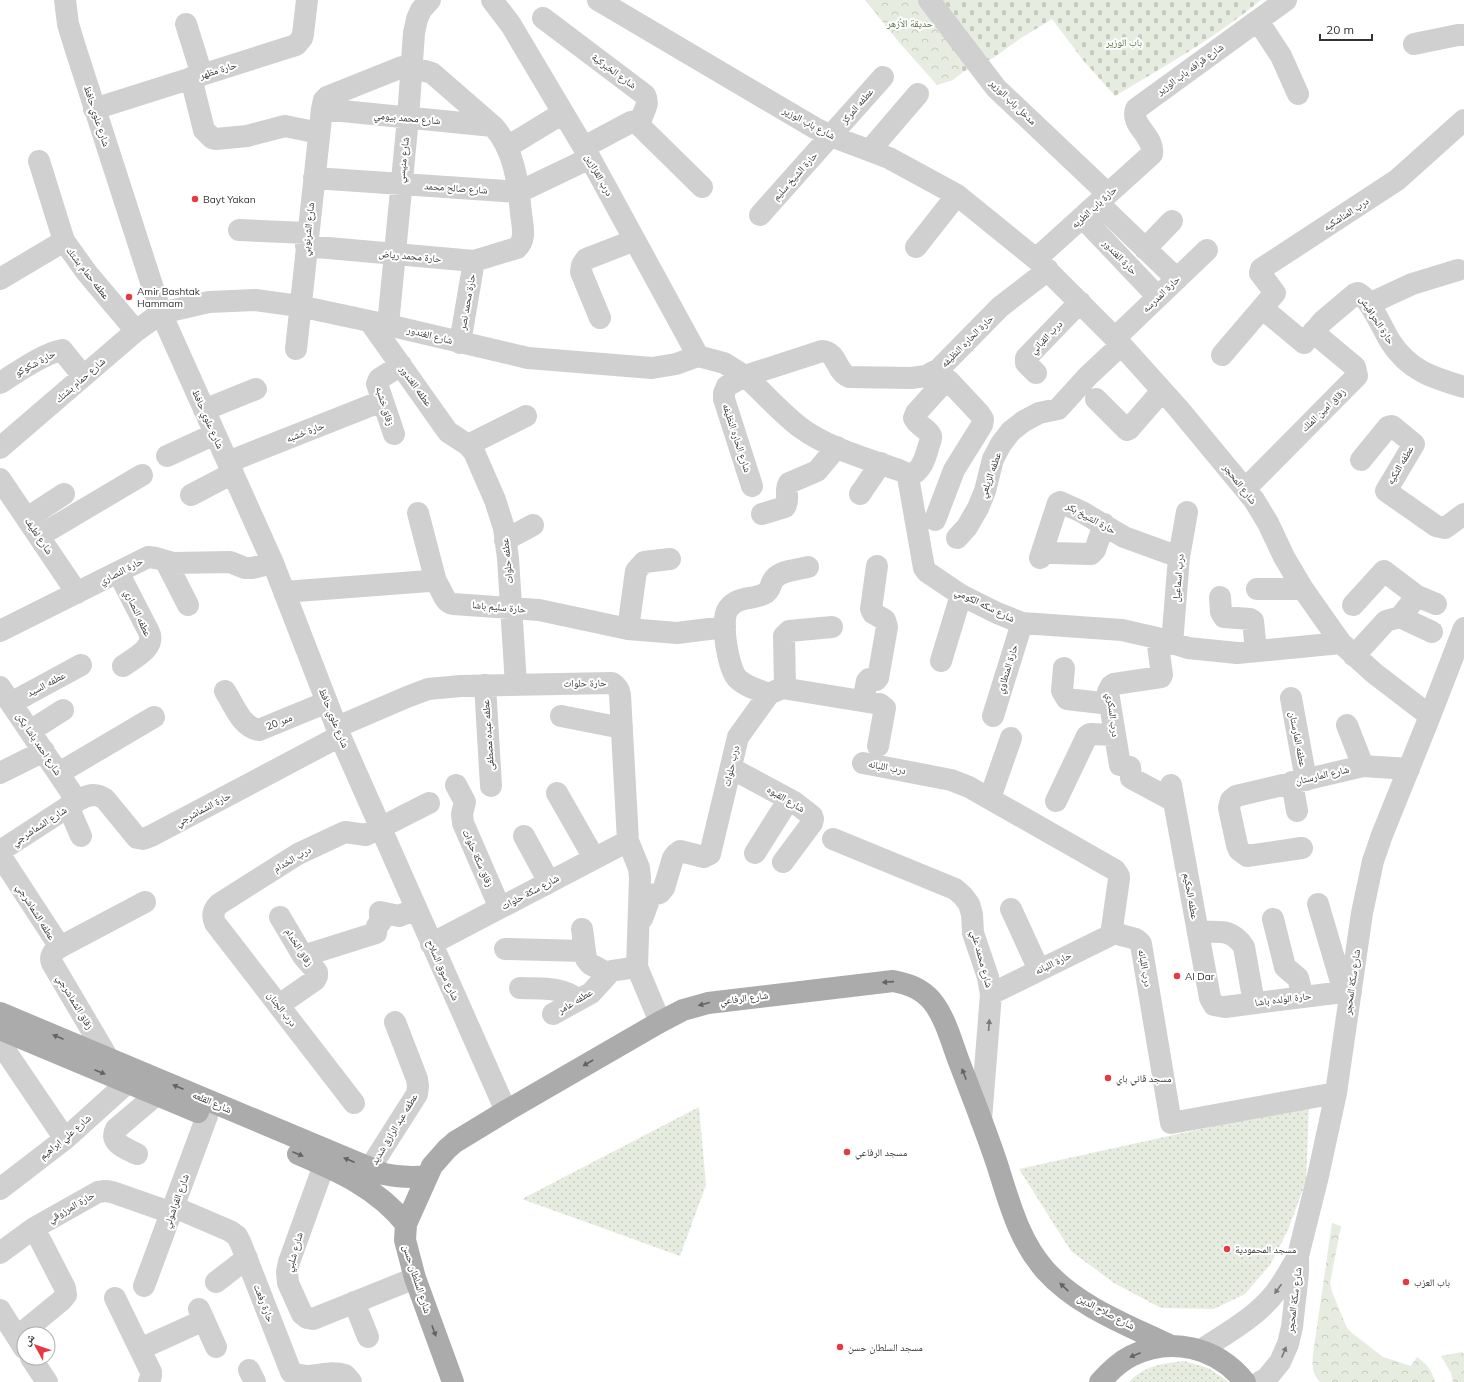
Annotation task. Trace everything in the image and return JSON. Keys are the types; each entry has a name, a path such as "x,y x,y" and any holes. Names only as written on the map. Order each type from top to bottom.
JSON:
{"main road":[{"name":"شارع الرفاعي","path":"427,1176 432,1166 455,1142 506,1111 683,1010 708,1003 893,981 908,984 921,991 932,1001 945,1024 997,1163"},
{"name":"شارع القلعه","path":"0,1013 384,1174 412,1178 427,1176"},
{"name":"شارع القلعه","path":"4,1038 127,1083 324,1165 356,1181 378,1196 389,1204 406,1224"},
{"name":"شارع صلاح الدين","path":"997,1163 1012,1212 1025,1242 1045,1270 1070,1293 1099,1310 1171,1346"},
{"name":"شارع السلطان حسن","path":"427,1176 406,1224 405,1240 415,1278 452,1382"},
{"path":"1100,1382 1113,1368 1130,1356 1150,1349 1171,1346 1201,1350 1220,1359 1237,1372 1245,1382"}],"street":[{"name":"شارع علوي حافظ","path":"65,0 68,24 94,109 161,313 273,563 339,732 382,828"},
{"name":"حارة مظهر","path":"94,109 296,46 304,34 307,0"},
{"name":"شارع منيسي","path":"379,323 394,254 408,118 414,33 417,18 421,10 430,0"},
{"name":"درب القزازين","path":"492,0 511,25 564,113 698,356"},
{"name":"شارع باب الوزير","path":"598,0 816,128 831,136 889,158 957,195 1042,265"},
{"name":"مدخل باب الوزير","path":"929,0 951,31 996,88 1096,205"},
{"name":"شارع قرافه باب الوزير","path":"1152,154 1152,145 1135,119 1134,114 1136,109 1286,0"},
{"name":"شارع الخبركية","path":"543,18 645,94 647,104 640,120"},
{"path":"1258,21 1281,56 1298,94"},
{"path":"186,24 203,126 207,134 216,139 247,136 285,126 319,132"},
{"path":"1414,44 1464,35"},
{"path":"322,109 324,100 331,94 402,67 412,67 432,73 501,134 515,171 519,192"},
{"name":"عطفه المركز","path":"831,136 883,77"},
{"path":"870,150 918,94"},
{"name":"شارع محمد بيومي","path":"322,109 493,126"},
{"name":"شارع الشرنوبي","path":"296,349 322,109"},
{"path":"507,147 564,113"},
{"path":"640,120 642,128 702,187"},
{"name":"شارع صالح محمد","path":"314,178 519,192 587,153 631,122 640,120"},
{"name":"درب المناشكيه","path":"1262,308 1276,293 1260,272 1261,269 1397,180 1464,120"},
{"name":"حارة الشيخ سليم","path":"760,215 831,136"},
{"name":"حارة باب الطربه","path":"1042,265 1096,205 1152,154"},
{"name":"عطفه حمام بشتك","path":"39,161 64,241 87,273 136,331"},
{"name":"حارة محمد رياض","path":"239,230 394,254 474,261 512,250 520,244 523,236 519,192"},
{"path":"916,247 957,195"},
{"path":"1096,205 1177,279"},
{"name":"حارة الغندور","path":"1096,205 1158,297"},
{"path":"1145,249 1172,221"},
{"path":"600,318 582,272 582,265 586,259 635,240"},
{"path":"1,277 64,241"},
{"name":"حارة المدرسه","path":"1118,341 1158,297 1207,250"},
{"name":"حارة محمد نصر","path":"460,342 474,261"},
{"name":"شارع المحجر","path":"1042,265 1118,341 1254,500 1268,523 1284,557 1303,589 1348,650 1374,673 1430,716"},
{"name":"حارة الحاره النظيفه","path":"745,376 826,352 832,355 841,372 849,377 911,378 926,376 939,369 1042,265"},
{"path":"1369,304 1412,284 1458,270"},
{"name":"حارة الحرافيش","path":"1262,308 1304,343 1323,321 1355,294 1361,294 1369,304 1390,341 1408,363 1432,377 1464,387"},
{"name":"شارع الغندور","path":"161,313 209,302 254,300 300,306 528,358 652,368 676,364 698,356"},
{"name":"درب القباني","path":"1036,373 1026,363 1026,358 1080,302"},
{"path":"1222,355 1262,308"},
{"name":"شارع حمام بشتك","path":"0,448 136,331 161,313"},
{"name":"عطفه الغندور","path":"379,323 401,365 448,432 468,445"},
{"name":"زقاق امين الملك","path":"1245,489 1357,376 1355,367 1313,332"},
{"name":"عطفه الزيلعي","path":"957,538 967,527 978,508 985,491 993,459 1001,444 1011,431 1024,421 1039,413 1058,409 1118,341"},
{"name":"حارة شكوكو","path":"0,382 35,362 62,350 83,376"},
{"path":"698,356 724,363 745,376 801,428 819,439 899,470 906,473 908,477 914,474 925,461 931,437 930,433 915,422 914,418 916,413 945,380 949,381 983,419 982,425 954,470 935,520"},
{"name":"زقاق خشبه","path":"394,434 377,387 378,381 401,365"},
{"name":"شارع الحاره النظيفه","path":"745,376 727,386 724,393 724,400 752,486"},
{"path":"204,410 256,389"},
{"path":"1096,399 1126,430 1129,429 1162,391"},
{"name":"حارة خشبه","path":"191,495 230,468 382,402"},
{"path":"468,445 526,416"},
{"name":"عطفه التكيه","path":"1361,460 1388,427 1392,426 1414,444 1386,491 1436,526 1445,528 1464,514"},
{"path":"167,456 215,434"},
{"name":"عطفه حلوات","path":"468,445 474,452 495,500 504,528 508,558 516,685"},
{"path":"762,514 785,507 788,500 786,489 789,483 817,471 837,447"},
{"path":"860,494 881,463"},
{"path":"39,536 142,475"},
{"name":"شارع سكه الكومي","path":"908,477 924,568 927,572 961,595 997,613 1022,623 1122,630 1188,648 1208,651 1237,653 1256,651 1348,650"},
{"name":"شارع لطيف","path":"0,479 77,593"},
{"path":"27,518 64,494"},
{"name":"حارة الشيخ بكر","path":"1104,524 1095,550 1091,554 1045,556 1059,502 1082,512 1104,524 1124,537 1179,557"},
{"name":"درب اسماعيل","path":"1165,641 1186,512"},
{"path":"284,592 429,581 436,582 418,513"},
{"path":"505,540 534,525"},
{"name":"حارة النصاري","path":"0,631 148,558 156,558 173,563 230,562 245,568 252,568 273,563"},
{"path":"628,629 636,571 644,562 670,559"},
{"path":"166,562 188,605"},
{"path":"863,701 867,681 869,679 876,680 878,678 887,627 885,620 873,613 870,609 877,566"},
{"path":"808,568 779,574 773,581 770,589 765,594 741,599 728,609 725,616 725,627 731,667 734,674 745,684 777,691 880,704 884,708 878,746"},
{"path":"1348,650 1386,621 1400,617 1427,600 1384,571 1353,605"},
{"name":"عطفه النصاري","path":"118,572 151,640 148,647 123,666"},
{"name":"حارة سليم باشا","path":"436,582 449,603 539,610 628,629 677,633 725,627"},
{"path":"1257,589 1303,589"},
{"path":"941,661 961,595"},
{"path":"1220,598 1221,612 1224,617 1250,619 1253,621 1256,651"},
{"path":"1400,617 1432,632"},
{"name":"حارة المنطاوي","path":"993,716 1022,623"},
{"path":"777,691 784,636 789,631 832,627"},
{"name":"شارع سكة المحجر","path":"1260,1382 1267,1378 1280,1362 1288,1344 1292,1327 1298,1273 1298,1256 1318,1176 1336,1093 1348,991 1373,861 1464,628"},
{"name":"درب السكري","path":"1165,641 1161,677 1114,684 1108,692 1120,765 1130,767 1131,778 1173,793"},
{"name":"عطفه السيد","path":"4,694 81,666"},
{"path":"1064,668 1062,691 1067,699 1110,704"},
{"name":"حارة حلوات","path":"339,732 407,697 428,689 450,686 612,682 620,691 628,841 639,868 637,967"},
{"name":"عطفه عبده مصطفى","path":"485,685 491,786"},
{"name":"ممر 20","path":"225,691 244,722 253,729 259,730 327,702"},
{"name":"درب حلوات","path":"637,931 652,895 660,893 664,888 673,858 676,854 680,851 704,857 710,854 738,737 777,691"},
{"name":"شارع احمد باشا يكن","path":"4,694 59,773 73,804 81,836"},
{"name":"عطفه المارستان","path":"1290,698 1299,781 1297,812"},
{"path":"30,731 63,710"},
{"path":"561,716 622,728"},
{"path":"59,773 154,717"},
{"path":"1347,725 1363,766"},
{"name":"حارة الشماشرجي","path":"73,804 91,794 99,795 105,799 133,834 137,838 143,839 339,732"},
{"path":"1056,801 1087,736 1090,734 1115,735"},
{"path":"990,798 1011,738"},
{"path":"0,773 44,751"},
{"name":"درب اللبانه","path":"862,763 951,780 969,787 1115,870 1118,876 1112,928 1115,933 1120,936 1136,939 1141,944 1171,1123 1336,1093"},
{"name":"شارع المارستان","path":"1302,848 1247,856 1242,854 1236,846 1229,808 1231,800 1236,796 1363,766 1409,769"},
{"name":"شارع القبوه","path":"731,768 789,799 806,810 812,816 812,823 783,862"},
{"name":"زقاق سكة حلوات","path":"456,785 465,802 462,814 462,823 500,908"},
{"path":"557,793 594,858"},
{"name":"عطفه الحكيم","path":"1173,793 1210,998 1214,1005"},
{"path":"755,853 789,799"},
{"name":"درب الخدام","path":"213,915 218,904 298,854 345,832 366,835 430,803"},
{"name":"شارع الشماشرجي","path":"0,851 73,804"},
{"name":"شارع سوق السلاح","path":"382,828 431,944 506,1111"},
{"path":"524,836 549,882"},
{"name":"شارع محمد علي","path":"832,839 955,889 969,904 972,914 973,933 988,977 991,994 981,1120"},
{"name":"شارع سكة حلوات","path":"431,944 628,841"},
{"name":"عطفه الشماشرجي","path":"0,855 60,947 145,902"},
{"path":"1318,904 1348,991"},
{"path":"303,956 376,934 377,926 380,923 380,912 400,916 416,909"},
{"path":"1011,909 1039,970"},
{"name":"درب الجنان","path":"213,915 215,923 354,1103"},
{"name":"زقاق الخدام","path":"279,1005 317,978 317,972 303,956 280,917"},
{"path":"1273,920 1287,970 1296,975 1298,978 1303,997"},
{"path":"582,929 584,951 588,962 607,973 614,970 637,967 660,1022"},
{"path":"1198,932 1226,931 1240,940 1244,947 1254,1003"},
{"name":"حارة اللبانه","path":"991,994 1115,933"},
{"name":"زقاق الشماشرجي","path":"60,947 52,954 52,963 108,1058"},
{"path":"505,949 584,951"},
{"name":"عطفه عامر","path":"553,1014 595,990 607,973"},
{"path":"520,988 559,991 573,995 578,1000"},
{"name":"حارة الولده باشا","path":"1214,1005 1221,1007 1348,991"},
{"name":"عطفه عبد الرازق شديد","path":"370,1168 416,1094 418,1086 417,1079 395,1022"},
{"path":"4,1038 65,1139"},
{"name":"شارع علي ابراهيم","path":"0,1189 65,1139 127,1083"},
{"path":"137,1154 117,1144 114,1138 114,1132 156,1095"},
{"name":"شارع القراشولي","path":"144,1286 208,1116"},
{"name":"شارع شلبي","path":"324,1165 286,1272 288,1283 302,1314 310,1319 415,1278"},
{"name":"حارة المرزوقي","path":"0,1254 34,1228 98,1192 112,1192 173,1210"},
{"name":"حارة رفعت","path":"173,1210 230,1231 237,1236 242,1244 291,1372 301,1380 308,1381 338,1374 346,1375 351,1382"},
{"path":"10,1329 65,1298 66,1292 34,1228"},
{"name":"شارع سكة المحجر","path":"1201,1350 1247,1320 1262,1307 1275,1293 1298,1256"},
{"path":"216,1282 247,1258"},
{"path":"115,1298 151,1372 149,1382"},
{"path":"354,1302 368,1337"},
{"path":"140,1349 201,1315 216,1347"},
{"path":"36,1366 47,1382"}],"green space":[{"name":"حديقة الأزهر","path":"865,0 918,0 957,53 963,72 953,80 937,85 898,41"},
{"name":"باب الوزير","path":"918,0 1261,0 1244,14 1208,39 1115,96 1083,60 1052,19 1021,38 993,58 963,72 957,53"},
{"path":"1309,1105 1306,1181 1288,1230 1270,1265 1245,1294 1214,1309 1161,1308 1114,1283 1071,1251 1019,1169"},
{"path":"699,1107 706,1185 680,1256 522,1199"},
{"path":"1332,1223 1341,1226 1330,1283 1332,1292 1347,1328 1383,1357 1411,1366 1417,1357 1429,1368 1435,1382 1320,1382 1315,1376 1313,1369 1313,1354"},
{"path":"1462,1352 1464,1354 1464,1382 1453,1382 1451,1373 1441,1356"},
{"path":"1184,1361 1208,1368 1229,1382 1129,1382 1135,1376 1154,1366"}],"place":[{"name":"Bayt Yakan","path":"195,199"},
{"name":"Amir Bashtak Hammam","path":"129,297"},
{"name":"Al Dar","path":"1177,976"},
{"name":"مسجد قاني باي","path":"1108,1078"},
{"name":"مسجد الرفاعي","path":"847,1152"},
{"name":"مسجد المحمودية","path":"1227,1249"},
{"name":"باب العزب","path":"1406,1282"},
{"name":"مسجد السلطان حسن","path":"840,1347"}]}
